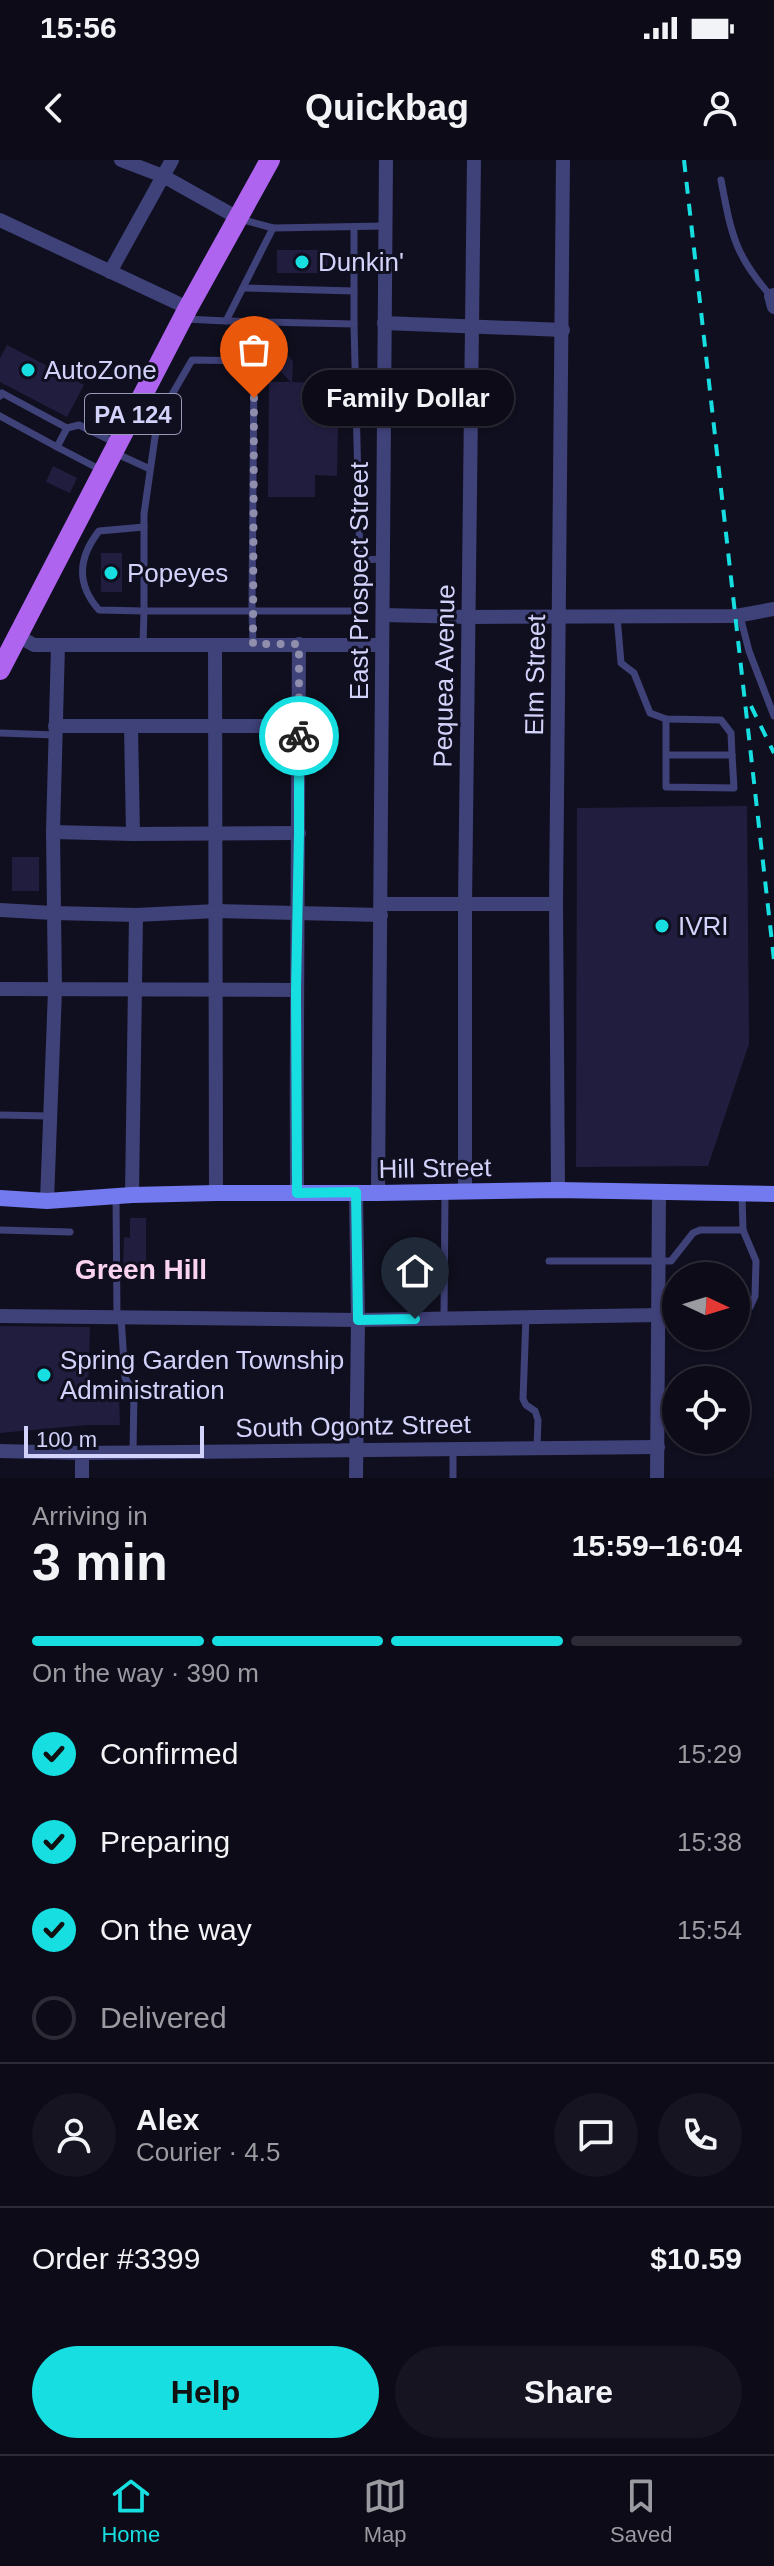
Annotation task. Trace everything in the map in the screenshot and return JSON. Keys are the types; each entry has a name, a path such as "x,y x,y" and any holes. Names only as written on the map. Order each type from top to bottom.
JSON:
{"main road":[{"name":"PA 124","path":"0,670 185,313 270,160"},
{"name":"Hill Street","path":"0,1198 47,1201 216,1193 558,1190 774,1194"}],"street":[{"path":"121,160 163,176 238,218"},
{"path":"110,272 172,160"},
{"name":"East Prospect Street","path":"378,1193 386,160"},
{"name":"Pequea Avenue","path":"465,1192 465,905 474,160"},
{"name":"Elm Street","path":"558,1190 556,904 563,160"},
{"path":"0,220 110,272 185,313"},
{"path":"384,323 563,330"},
{"path":"383,615 740,616 774,609"},
{"path":"18,636 34,645 382,645"},
{"path":"297,1193 299,644"},
{"path":"47,1201 55,990 53,832 58,645"},
{"path":"215,645 216,1193"},
{"path":"55,730 299,726"},
{"path":"131,727 133,834"},
{"path":"53,832 299,833"},
{"path":"0,913 136,915 217,911 296,914 465,905 556,904"},
{"path":"124,1196 136,989 136,915"},
{"path":"0,989 296,990"},
{"path":"356,1192 356,1478"},
{"path":"657,1478 659,1192"},
{"path":"0,1316 358,1320 659,1315"},
{"name":"South Ogontz Street","path":"0,1451 82,1453 658,1447"},
{"path":"82,1453 82,1478"}],"lane":[{"path":"721,180 730,229 740,256 773,299"},
{"path":"238,218 273,228 385,226"},
{"path":"144,527 99,531 82,566 83,586 99,610 358,611 360,560 354,227"},
{"path":"226,321 273,228"},
{"path":"243,288 354,291"},
{"path":"185,313 226,321 354,324"},
{"path":"253,644 255,322"},
{"path":"143,645 144,527 155,437 163,410 192,360 254,361"},
{"path":"355,381 383,380"},
{"path":"0,396 2,393 67,428 79,425 150,469"},
{"path":"0,416 103,472"},
{"path":"57,447 67,428"},
{"path":"360,560 383,559"},
{"path":"617,616 621,663 634,673 650,713 666,719 721,720 731,733 734,788 666,787 666,719"},
{"path":"740,616 749,651 774,716"},
{"path":"0,733 55,730"},
{"path":"666,755 732,755"},
{"path":"0,1115 50,1116"},
{"path":"444,1319 445,1192"},
{"path":"741,1193 743,1230 756,1261 755,1296 750,1307"},
{"path":"124,1196 119,1317 125,1378 134,1392 133,1452"},
{"path":"0,1230 70,1232"},
{"path":"549,1261 659,1262 675,1259 686,1239 700,1230 743,1230"},
{"path":"526,1317 523,1399 535,1411 538,1420 537,1448"},
{"path":"453,1449 453,1478"}],"building":[{"name":"Dunkin'","path":"277,250 327,250 328,273 277,273"},
{"name":"AutoZone","path":"7,345 84,385 67,417 0,382 0,358"},
{"path":"268,346 278,346 293,361 292,382 323,383 322,422 338,422 337,476 315,475 315,497 268,497 269,382 291,382 268,359"},
{"path":"53,466 77,478 70,493 46,482"},
{"name":"Popeyes","path":"101,553 122,553 122,592 101,592"},
{"name":"IVRI","path":"747,806 749,1044 708,1166 576,1167 577,808"},
{"path":"12,857 39,857 39,891 12,891"},
{"path":"130,1218 146,1218 146,1273 123,1272 124,1237 130,1238"},
{"name":"Spring Garden Township Administration","path":"0,1326 90,1327 88,1398 119,1398 120,1425 0,1433"}],"railway":[{"path":"684,160 774,960"},
{"path":"751,706 774,753"}],"way so far":[{"path":"254,398 253,644 299,644 299,736"}],"place":[{"name":"Dunkin'","path":"302,262"},
{"name":"AutoZone","path":"28,370"},
{"name":"Family Dollar","path":"254,398"},
{"name":"Popeyes","path":"111,573"},
{"name":"IVRI","path":"662,926"},
{"name":"Spring Garden Township Administration","path":"44,1375"}],"district":[{"name":"Green Hill","path":"141,1269"}],"route":[{"path":"299,736 297,1193 356,1192 358,1320 415,1319"}]}
